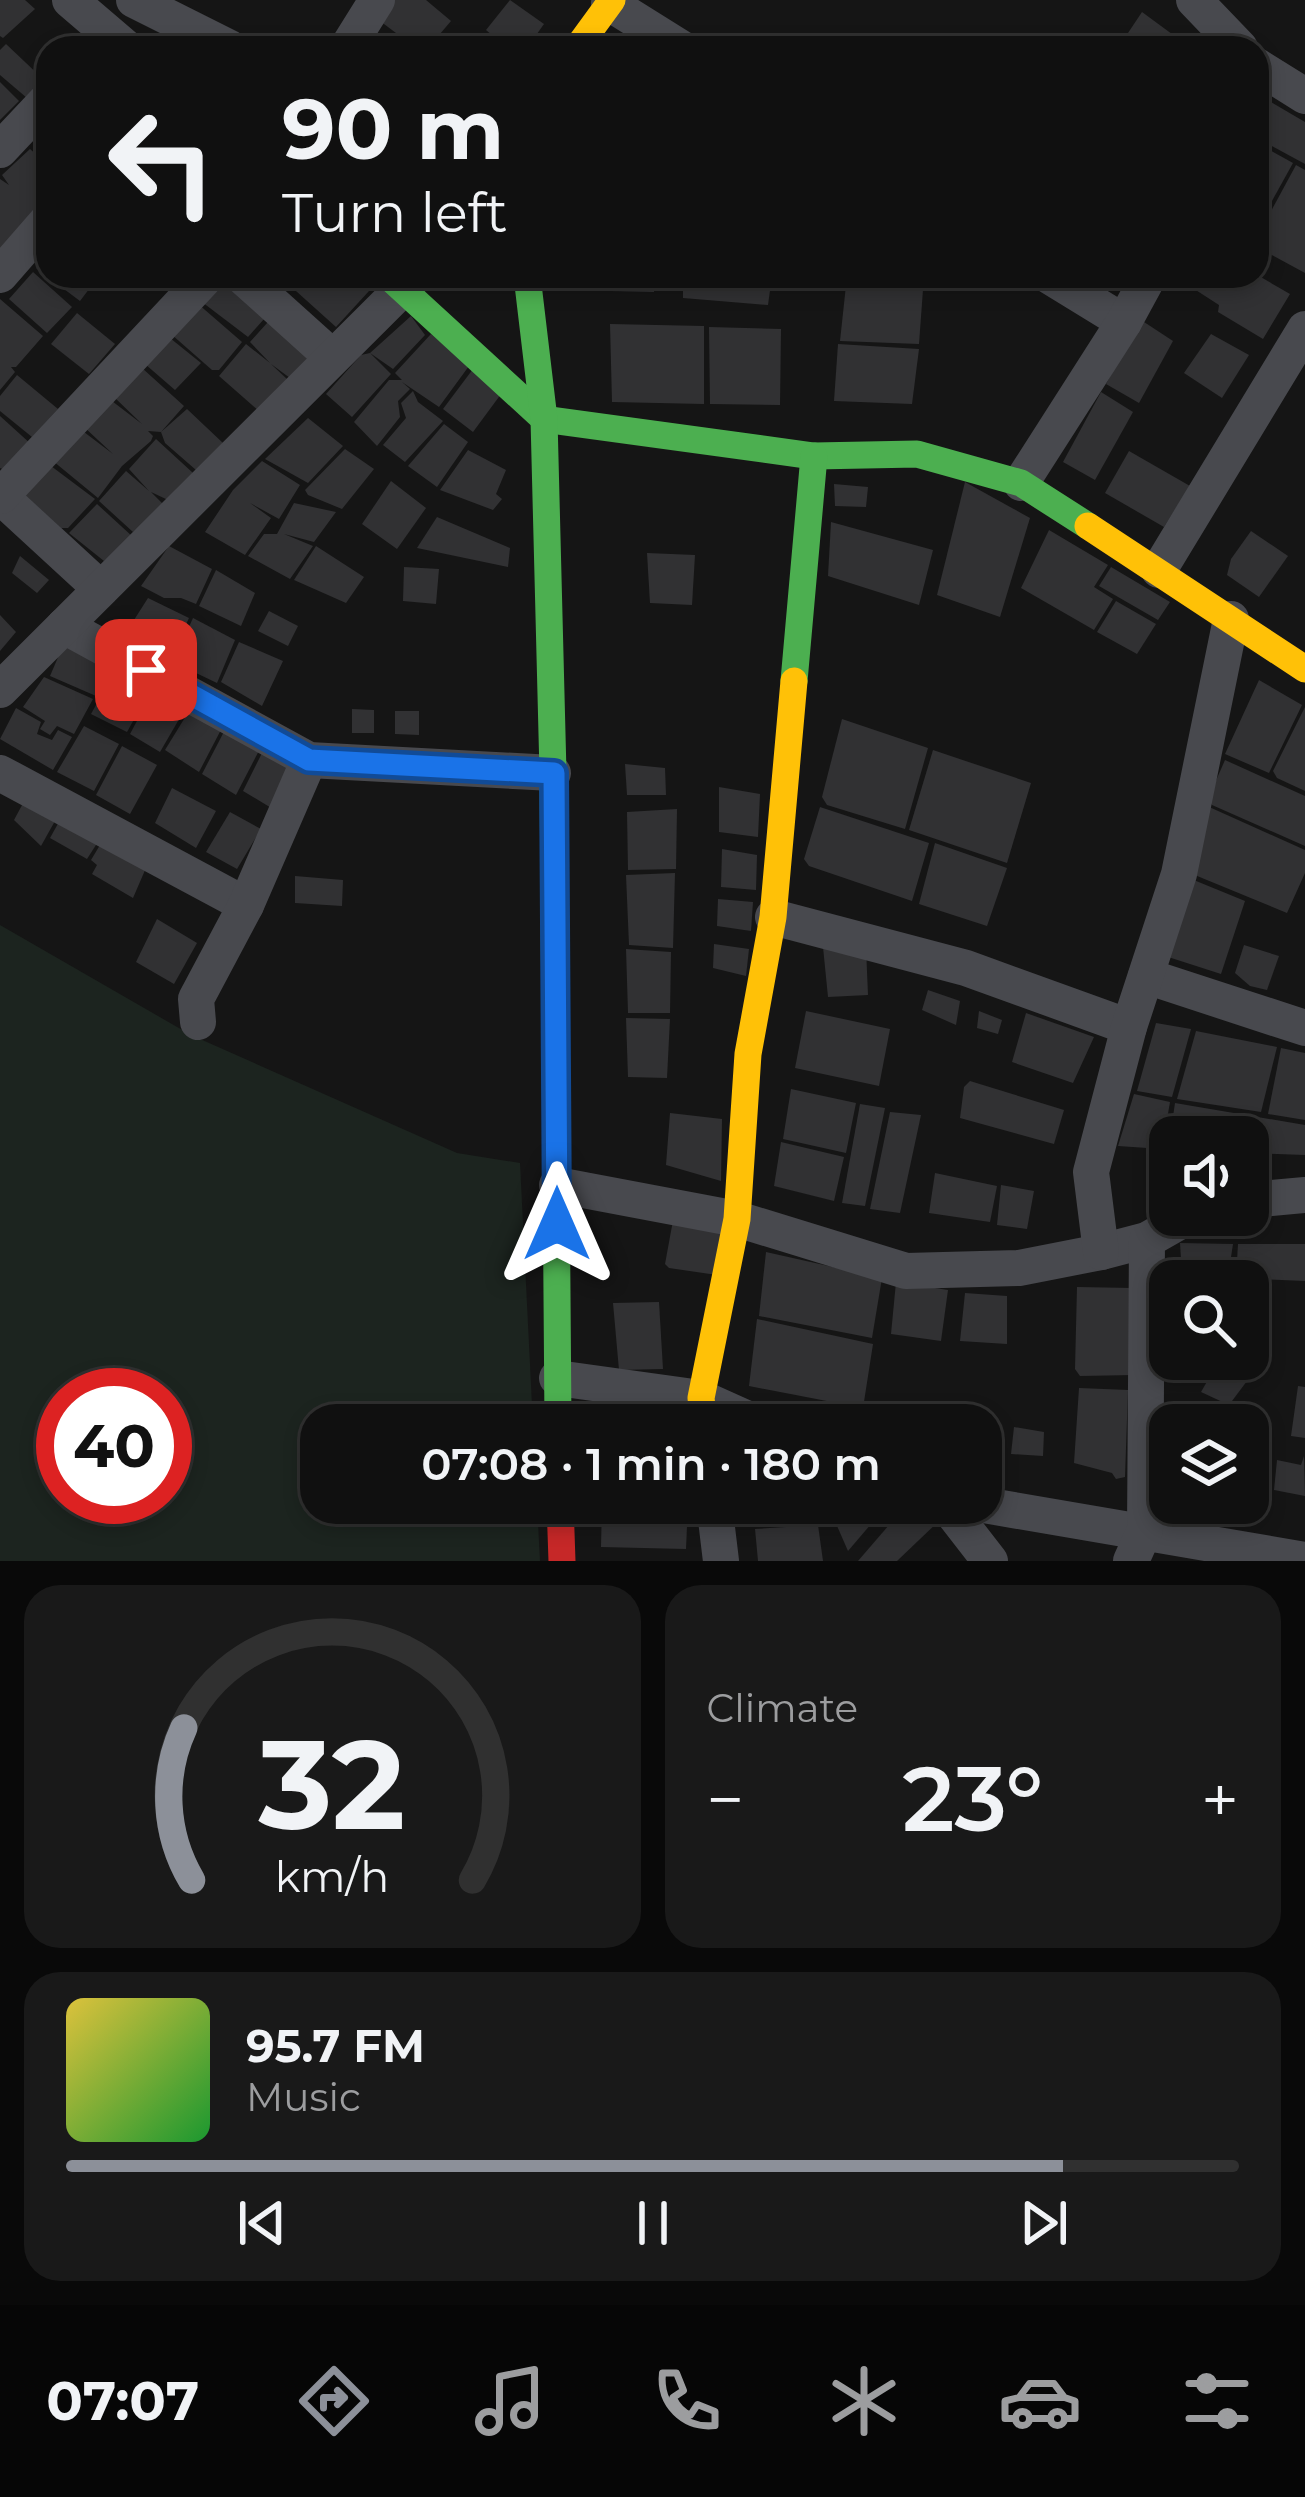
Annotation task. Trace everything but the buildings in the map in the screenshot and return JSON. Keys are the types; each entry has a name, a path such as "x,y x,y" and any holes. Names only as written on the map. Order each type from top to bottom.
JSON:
{"street":[{"path":"70,0 103,36"},
{"path":"134,0 206,36"},
{"path":"354,36 377,0"},
{"path":"1194,0 1227,36"},
{"path":"586,36 611,2 663,36"},
{"path":"1269,74 1305,96"},
{"path":"0,150 36,112"},
{"path":"0,275 36,234"},
{"path":"101,589 0,496 196,288"},
{"path":"255,288 332,357"},
{"path":"0,690 395,288"},
{"path":"410,288 544,419 814,456 917,454 1021,483 1305,669"},
{"path":"528,288 544,419 554,773 558,1404"},
{"path":"1069,288 1124,322"},
{"path":"1021,483 1142,288"},
{"path":"1159,570 1305,329"},
{"path":"703,1404 737,1219 748,1054 773,917 814,456"},
{"path":"1101,1252 1090,1172 1129,1027 1179,874 1231,619"},
{"path":"64,626 309,760 554,773"},
{"path":"198,1022 196,999 246,905 309,760"},
{"path":"0,772 246,905"},
{"path":"773,917 966,968 1129,1027"},
{"path":"1146,976 1305,1028"},
{"path":"557,1185 737,1219 906,1271 1019,1268 1154,1236"},
{"path":"1269,1199 1305,1195"},
{"path":"1138,1546 1147,1240"},
{"path":"557,1378 671,1404"},
{"path":"1002,1511 1138,1546 1305,1561"},
{"path":"561,1524 562,1561"},
{"path":"717,1524 721,1561"},
{"path":"961,1524 990,1561"}],"shaded area":[{"path":"0,925 191,1035 457,1153 520,1163 532,1404 300,1404 300,1524 538,1524 540,1561 0,1561"}],"traffic: fast":[{"path":"401,288 544,419 814,456 917,454 1021,483 1088,526"},
{"path":"528,288 544,419 553,773 558,1404"},
{"path":"794,681 814,456"}],"traffic: slow":[{"path":"586,36 612,0"},
{"path":"1088,526 1305,669"},
{"path":"702,1404 737,1219 748,1054 773,917 794,681"}],"traffic: jam":[{"path":"561,1524 562,1561"}],"route":[{"path":"146,670 309,760 554,773 557,1224"}]}
